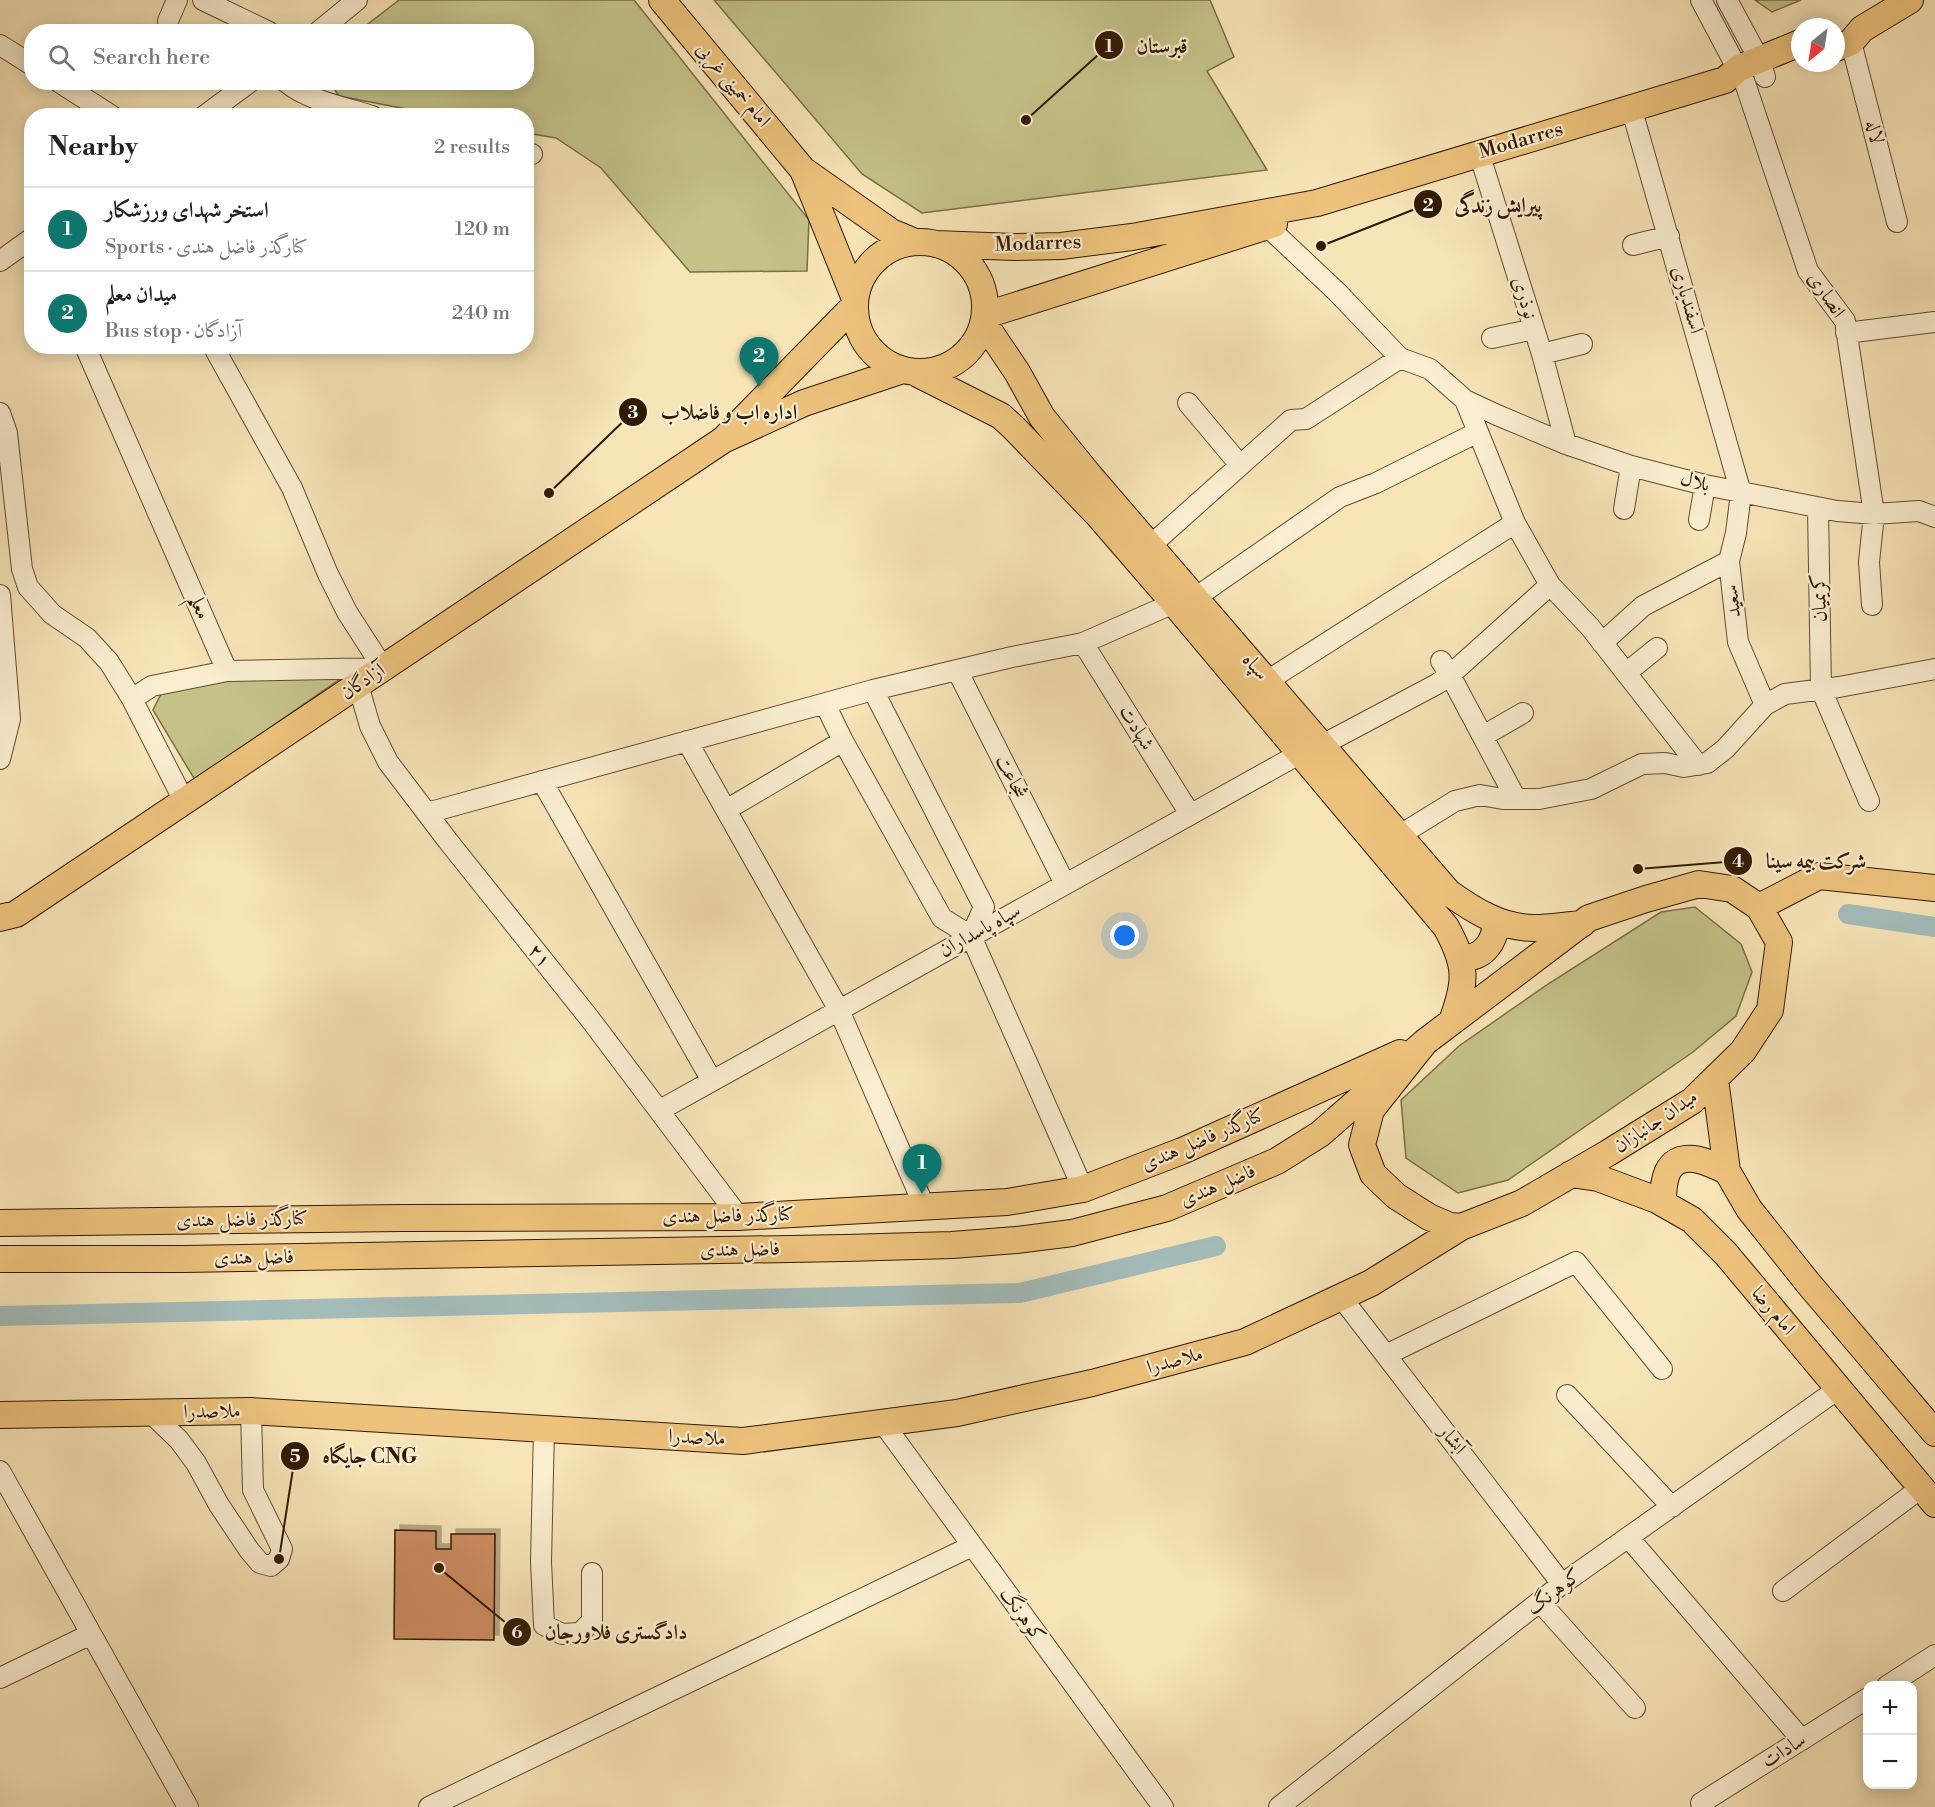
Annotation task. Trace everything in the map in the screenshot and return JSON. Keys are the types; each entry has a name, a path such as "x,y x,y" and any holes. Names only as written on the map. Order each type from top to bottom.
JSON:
{"main road":[{"name":"امام خمینی غربی","path":"662,0 803,170 891,232 926,243"},
{"path":"1846,38 1910,0"},
{"path":"1747,74 1791,48"},
{"path":"1747,74 1791,64"},
{"name":"Modarres","path":"926,243 1014,247 1061,246 1132,237 1317,203 1747,74"},
{"name":"امام خمینی غربی","path":"803,170 855,302"},
{"name":"Modarres","path":"985,319 1268,227 1317,203"},
{"path":"926,243 956,252 971,266 982,284 986,300 985,319 973,347 961,359 945,368 929,372 908,371 894,368 867,346 859,331 855,302 859,284 866,270 877,258 895,247 926,243"},
{"path":"723,440 855,302"},
{"name":"سپاه","path":"985,319 1042,417 1150,546 1184,600 1311,748 1446,927 1460,957 1463,986 1452,1021"},
{"path":"723,440 804,403 908,371"},
{"name":"سپاه","path":"908,371 1001,416 1008,422 1098,515 1267,681 1311,748 1400,835 1448,891 1472,909 1502,923 1533,928 1582,924"},
{"name":"آزادگان","path":"0,918 16,914 723,440"},
{"path":"1759,907 1819,876 1935,888"},
{"name":"میدان جانبازان","path":"1699,884 1732,889 1759,907 1779,942 1770,1010 1743,1051 1692,1101 1522,1203 1461,1227 1450,1226 1429,1217 1396,1196 1373,1174 1362,1145 1371,1110 1425,1042 1590,918 1699,884"},
{"path":"1460,957 1472,957 1485,950 1494,936 1496,920"},
{"name":"کنارگذر فاضل هندی","path":"0,1223 739,1217 1007,1202 1083,1189 1182,1151 1425,1042"},
{"name":"فاضل هندی","path":"0,1259 184,1260 404,1254 845,1248 952,1245 1072,1233 1167,1208 1277,1161 1320,1134 1425,1042"},
{"path":"1715,1079 1727,1171 1749,1209 1808,1283 1935,1433"},
{"path":"1663,1203 1666,1171 1678,1161 1694,1159 1727,1171"},
{"name":"امام رضا","path":"1571,1174 1598,1178 1663,1203 1692,1220 1726,1254 1928,1496"},
{"name":"ملاصدرا","path":"0,1415 250,1411 743,1441 883,1423 957,1413 1092,1383 1245,1342 1371,1282 1461,1227"}],"street":[{"path":"168,21 177,0"},
{"path":"204,0 253,24"},
{"path":"328,24 357,0"},
{"path":"1701,0 1747,74"},
{"path":"1727,0 1747,74"},
{"name":"لاله","path":"1846,38 1897,222"},
{"path":"0,45 24,60"},
{"name":"انصاری","path":"1747,74 1808,271 1845,321 1874,514 1869,562 1872,605"},
{"path":"72,90 100,108"},
{"path":"215,108 239,90"},
{"path":"299,90 344,108"},
{"name":"اسفندیاری","path":"1631,107 1741,493"},
{"name":"نوذری","path":"1479,153 1542,354 1566,444"},
{"name":"بلال","path":"1268,227 1337,292 1400,358 1430,369 1465,400 1566,444 1631,466 1741,493 1818,508 1874,514 1919,511 1935,517"},
{"path":"1633,245 1669,236"},
{"path":"0,261 24,244"},
{"path":"1846,333 1935,322"},
{"path":"1492,338 1534,329"},
{"path":"1542,354 1582,344"},
{"name":"معلم","path":"89,354 227,671"},
{"path":"217,354 292,488 328,574 347,612 383,668"},
{"path":"1150,546 1291,420 1306,419 1400,358"},
{"name":"بلال","path":"1465,400 1515,523 1550,585 1602,643 1698,765"},
{"path":"1188,403 1240,465"},
{"path":"0,413 7,433 22,569 28,587 52,614 87,638 109,662 132,699 184,801"},
{"path":"427,813 873,690 1083,643 1184,600 1340,497 1376,483 1478,432"},
{"path":"1624,509 1631,466"},
{"path":"1699,520 1705,485"},
{"name":"سعید","path":"1741,493 1736,532 1729,561 1738,642 1765,705"},
{"name":"کریمیان","path":"1818,508 1821,689"},
{"path":"1267,681 1515,523"},
{"path":"1602,643 1643,606 1729,561"},
{"name":"سپاه پاسداران","path":"660,1110 1190,814 1311,748 1437,684 1446,668 1550,585"},
{"path":"0,759 10,719 1,604"},
{"name":"شهادت","path":"1083,643 1190,814"},
{"path":"1626,673 1657,648"},
{"path":"132,699 152,686 227,671 383,668"},
{"path":"1446,668 1516,799"},
{"path":"1400,835 1455,801 1480,795 1539,800 1591,789 1642,764 1665,763 1684,767 1707,763 1725,749 1765,705 1785,694 1935,669"},
{"name":"شجاعت","path":"957,670 1065,884"},
{"name":"۲۱","path":"358,685 370,726 388,762 660,1110 739,1217"},
{"path":"1821,689 1869,801"},
{"path":"873,690 984,908 971,936"},
{"path":"825,704 843,741 942,918 971,936 1083,1189"},
{"path":"1483,736 1523,713"},
{"path":"687,741 839,1010 925,1208"},
{"path":"726,810 843,741"},
{"path":"542,781 712,1081"},
{"path":"1386,1355 1576,1262 1662,1369"},
{"name":"آبشار","path":"1341,1297 1562,1584"},
{"name":"کوهرنگ","path":"1279,1807 1562,1584 1838,1389"},
{"path":"1567,1395 1672,1507"},
{"path":"151,1413 184,1448 249,1550 260,1563 271,1566 279,1559 282,1549 253,1490 250,1411"},
{"name":"کوهرنگ","path":"883,1423 1163,1807"},
{"path":"544,1429 541,1562 544,1624 562,1635 580,1633 592,1621 592,1573"},
{"path":"0,1471 188,1807"},
{"path":"1783,1591 1928,1496"},
{"path":"1629,1538 1802,1740"},
{"path":"429,1807 972,1546"},
{"path":"1540,1602 1635,1708"},
{"path":"0,1678 91,1634"},
{"path":"1895,1681 1935,1655"},
{"name":"سادات","path":"1701,1803 1863,1701"}],"shaded area":[{"path":"399,0 634,0 809,220 807,271 690,272 601,168 556,138 534,134 534,108 402,108 339,96 335,90 534,90 534,24 368,24"},
{"path":"714,0 1210,0 1234,57 1207,71 1267,170 922,213 862,174"},
{"path":"1755,0 1801,0 1772,12"},
{"path":"315,674 340,679 195,780 153,710 162,692 258,676"},
{"path":"1695,907 1741,944 1752,972 1736,1016 1693,1052 1508,1180 1458,1193 1406,1158 1401,1100 1459,1046 1548,984 1661,912"}],"building":[{"path":"395,1530 436,1531 436,1549 451,1549 451,1534 495,1534 494,1640 394,1639"}],"waterway":[{"path":"1848,914 1935,927"},
{"path":"0,1316 1020,1293 1216,1246"}],"place":[{"name":"قبرستان","path":"1026,120"},
{"name":"پیرایش زندگی","path":"1321,246"},
{"name":"میدان معلم","path":"759,387"},
{"name":"اداره اب و فاضلاب","path":"549,493"},
{"name":"شرکت بیمه سینا","path":"1638,869"},
{"name":"استخر شهدای ورزشکار","path":"922,1194"},
{"name":"جایگاه CNG","path":"279,1559"},
{"name":"دادگستری فلاورجان","path":"439,1568"}]}
